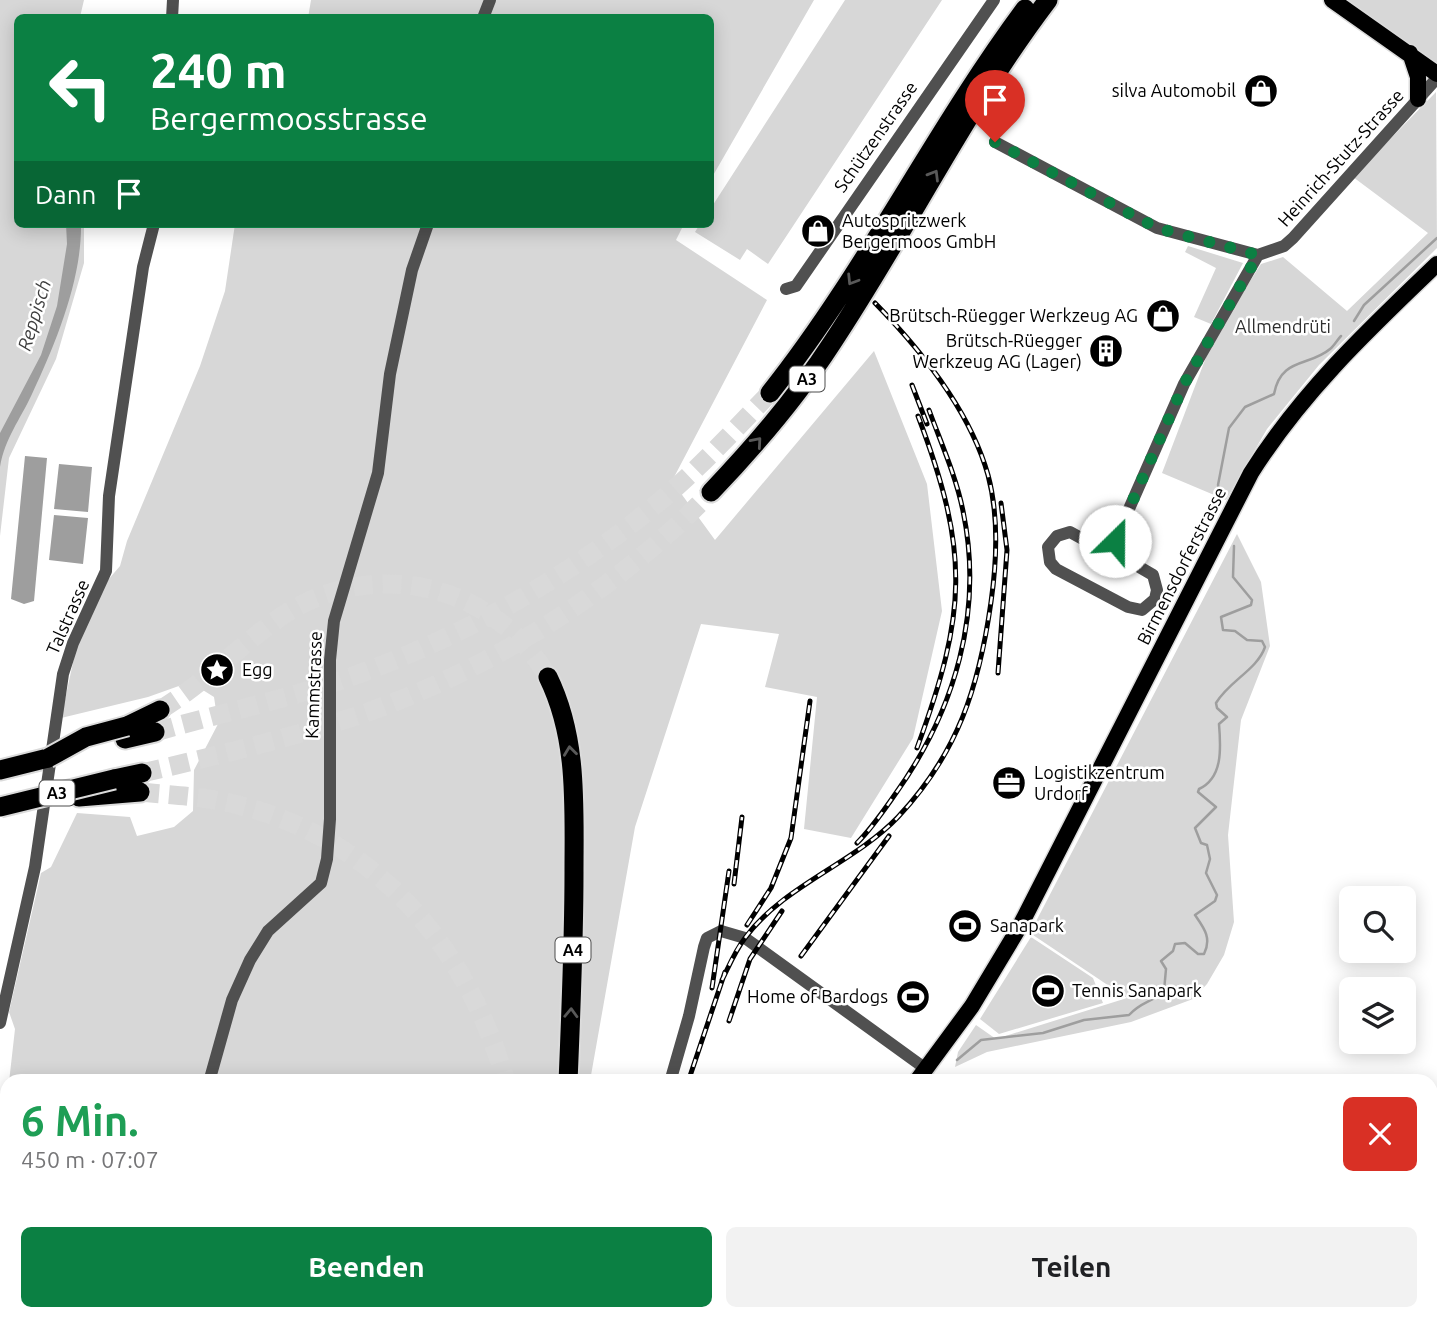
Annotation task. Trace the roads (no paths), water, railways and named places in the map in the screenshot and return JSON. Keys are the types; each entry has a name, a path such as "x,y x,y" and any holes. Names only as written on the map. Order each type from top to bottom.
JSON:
{"highway":[{"name":"A3","path":"770,393 844,293 948,121 1032,0"},
{"name":"A3","path":"711,492 781,415 832,344 986,87 1048,0"},
{"name":"A4","path":"548,677 569,738 573,787 574,941 568,1074"},
{"path":"126,732 160,710"},
{"name":"A3","path":"0,770 48,758 126,732 155,732"},
{"name":"A3","path":"0,808 141,783"}],"main road":[{"path":"1332,0 1410,53 1437,76"},
{"path":"1410,53 1418,76 1418,99"},
{"name":"Birmensdorferstrasse","path":"922,1074 972,1006 1020,926 1262,455 1317,382 1437,264"}],"street":[{"name":"Schützenstrasse","path":"786,289 796,286 994,0"},
{"name":"Heinrich-Stutz-Strasse","path":"1258,255 1284,246 1293,238 1437,76"},
{"path":"995,142 1157,228 1258,255 1184,384 1103,568"},
{"name":"Talstrasse","path":"0,1023 13,954 33,878 65,665 106,571 109,496 141,279 152,228"},
{"name":"Kammstrasse","path":"211,1074 232,1000 250,960 268,931 321,883 327,859 330,819 330,660 334,621 378,473 390,374 412,270 427,228"},
{"path":"1070,532 1101,548 1112,548 1117,554 1153,575 1157,582 1155,599 1142,610 1128,607 1058,571 1050,562 1048,547 1057,536 1070,532"},
{"path":"672,1074 690,1016 707,938 721,931 741,935 920,1074"}],"waterway":[{"path":"1354,321 1364,305 1437,238"},
{"path":"1220,493 1218,485 1229,428 1245,407 1274,394 1278,382 1289,368 1322,355 1341,336"},
{"path":"957,1060 981,1040 1043,1033 1084,1020 1129,1015 1164,991 1166,969 1161,961 1173,951 1175,944 1185,943 1198,954 1204,954 1207,938 1195,915 1215,901 1217,895 1206,873 1210,859 1207,845 1201,843 1195,828 1216,807 1198,792 1213,778 1219,761 1219,724 1227,717 1217,708 1216,703 1256,662 1265,647 1262,641 1247,640 1235,631 1223,630 1221,617 1251,605 1252,600 1233,577 1234,546"}],"tunnel":[{"path":"155,732 287,697 364,672 447,637 527,595 602,546 673,490 770,393"},
{"path":"142,773 257,745 343,720 465,671 554,621 596,592 636,561 711,492"},
{"path":"160,710 191,689 279,618 314,599 352,587 390,584 427,588 463,600 496,619 524,645 548,677"},
{"path":"140,792 214,800 278,817 325,839 368,868 406,902 438,940 466,984 488,1031 503,1074"}],"railway":[{"path":"722,980 741,943 761,920 779,903 880,834 919,793 951,743 972,691 980,662 996,554 994,506 988,475 969,428 942,383 910,341 875,303"},
{"path":"912,385 927,424"},
{"path":"857,843 896,793 934,728 949,694 967,623 969,549 963,511 929,410"},
{"path":"917,748 946,658 956,582 954,545 947,507 918,416"},
{"path":"998,673 1007,550 1001,503"},
{"path":"747,925 771,888 791,838 810,701"},
{"path":"734,884 742,817"},
{"path":"801,956 889,836"},
{"path":"712,988 729,871"},
{"path":"729,1021 750,959 782,911"},
{"path":"691,1074 725,972"}],"place":[{"name":"silva Automobil","path":"1261,91"},
{"name":"Autospritzwerk Bergermoos GmbH","path":"818,231"},
{"name":"Brütsch-Rüegger Werkzeug AG","path":"1163,316"},
{"name":"Brütsch-Rüegger Werkzeug AG (Lager)","path":"1106,351"},
{"name":"Egg","path":"217,670"},
{"name":"Logistikzentrum Urdorf","path":"1009,783"},
{"name":"Sanapark","path":"965,926"},
{"name":"Tennis Sanapark","path":"1048,991"},
{"name":"Home of Bardogs","path":"913,997"}],"water label":[{"name":"Reppisch","path":"34,315"}],"park label":[{"name":"Allmendrüti","path":"1283,327"}]}
